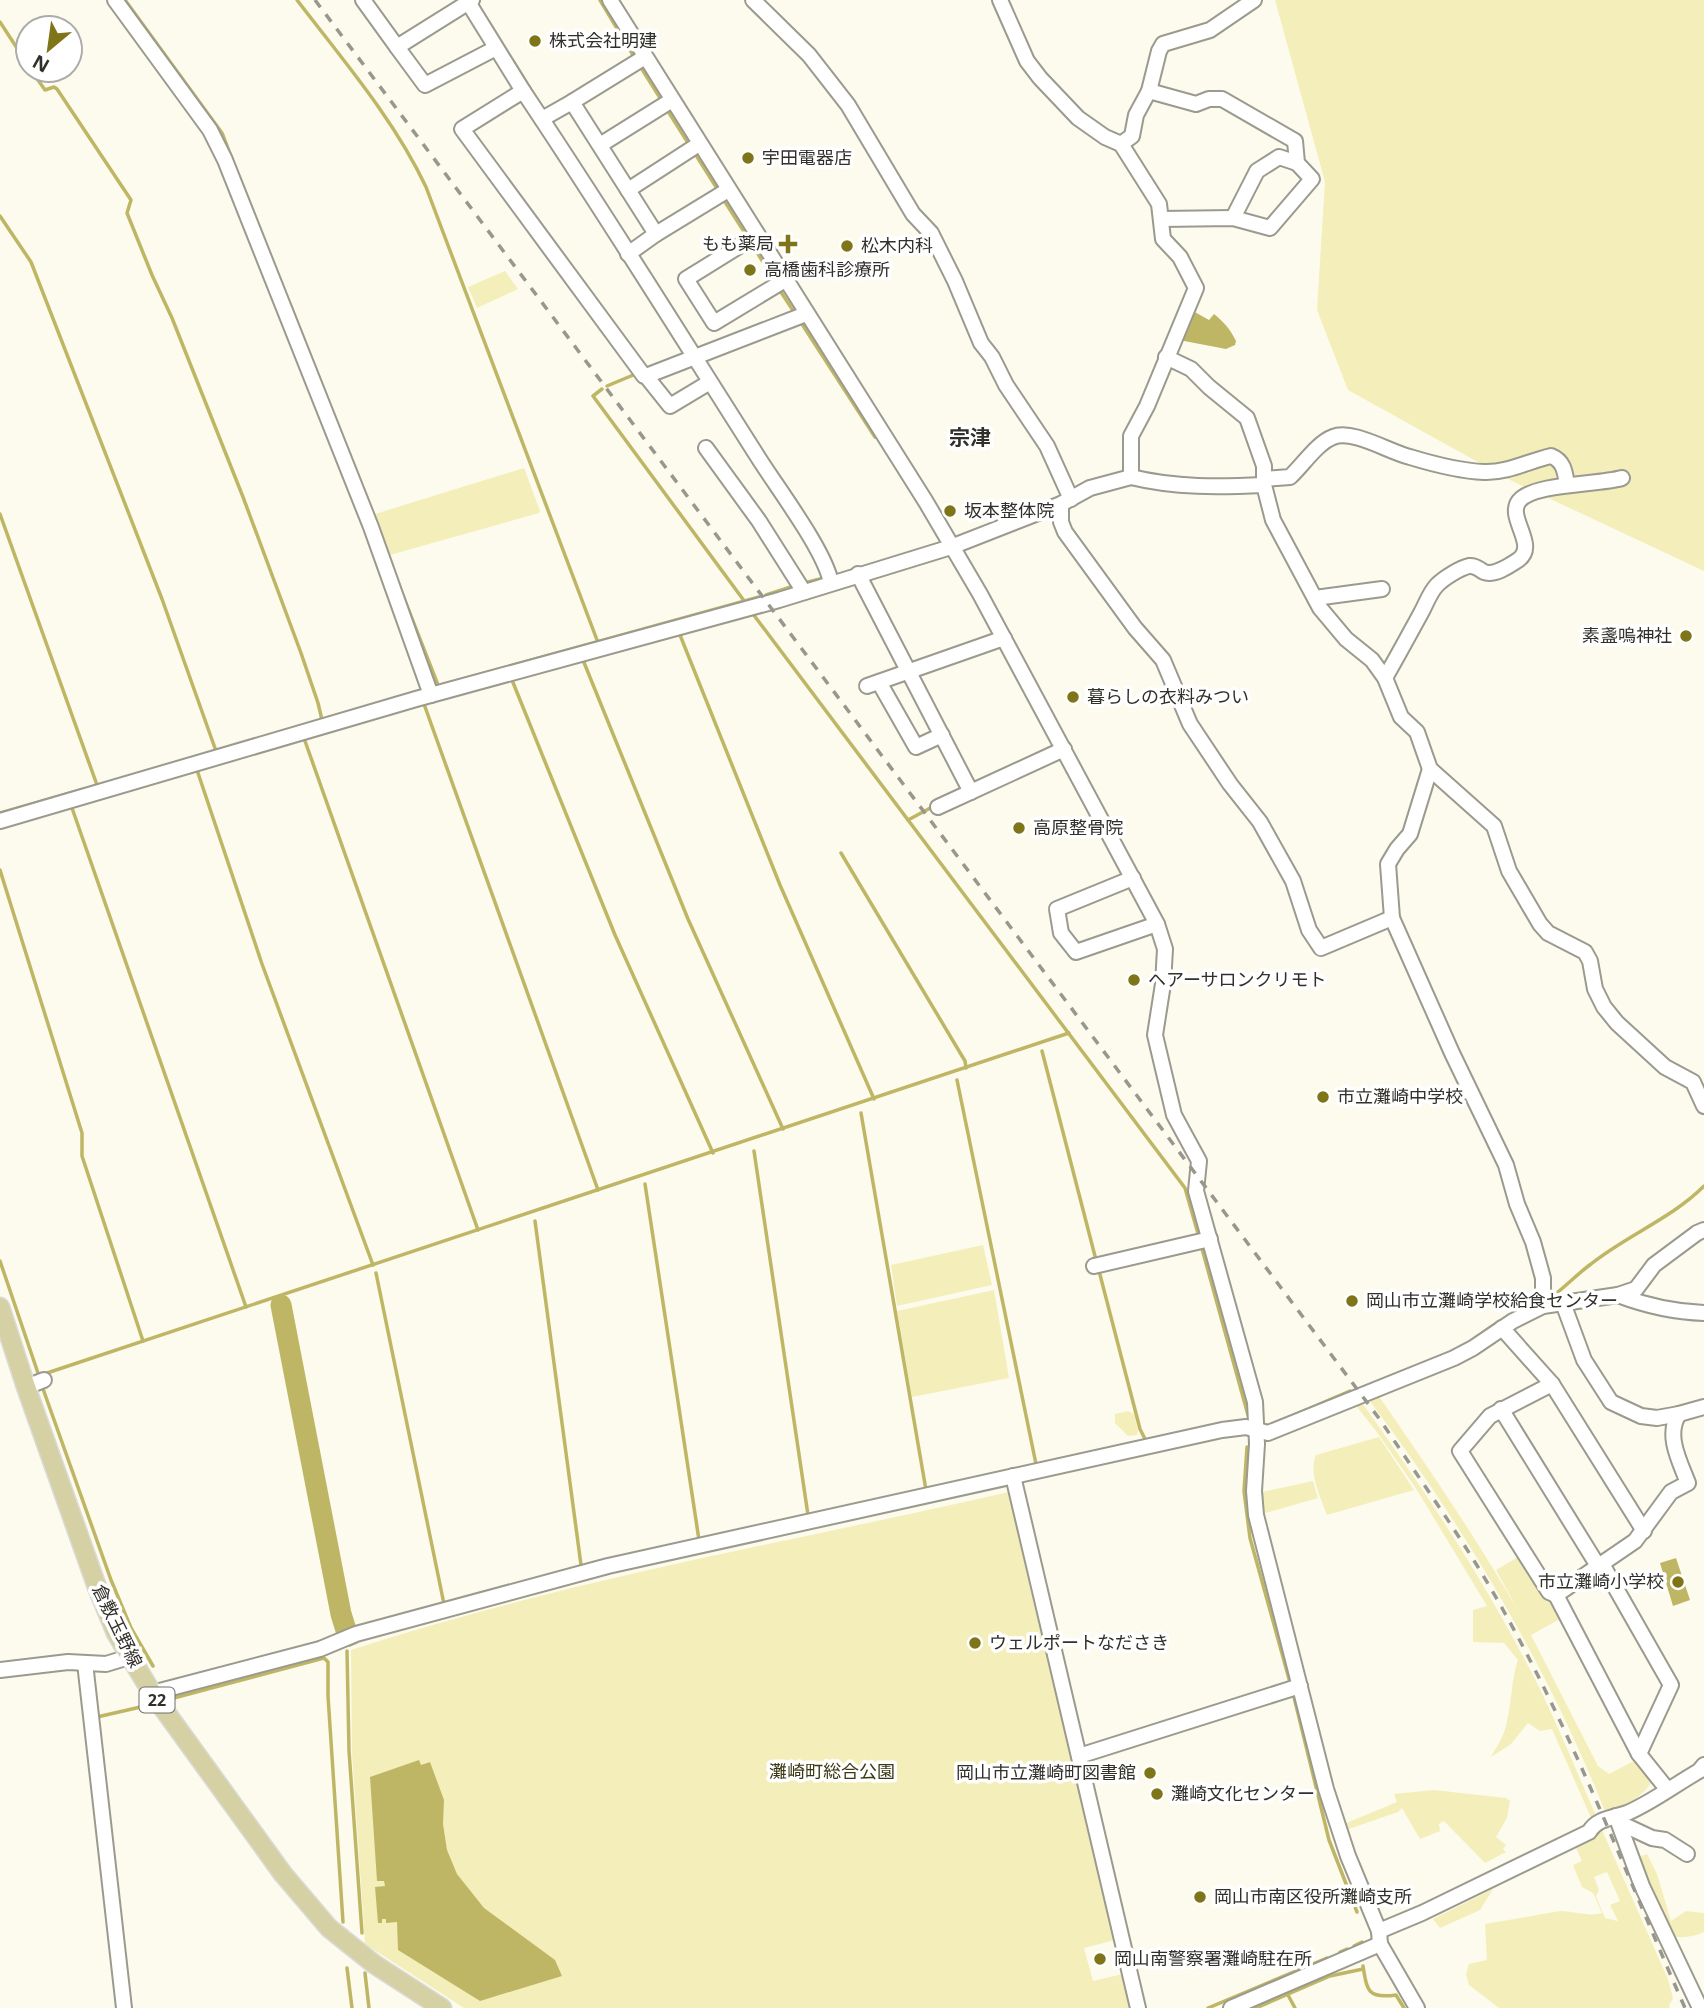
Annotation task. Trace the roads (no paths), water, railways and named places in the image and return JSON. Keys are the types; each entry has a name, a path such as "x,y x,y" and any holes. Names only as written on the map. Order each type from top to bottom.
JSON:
{"main road":[{"name":"倉敷玉野線","path":"0,1307 36,1383 97,1587 129,1657 283,1874 329,1928 374,1964 442,2008"}],"street":[{"path":"115,0 210,130 225,160 371,527 430,691"},
{"path":"363,0 425,85 496,48"},
{"path":"610,0 640,60 694,148 800,316 866,405 951,547 1004,638 1157,924 1165,949 1155,1035 1174,1115 1199,1161 1196,1191 1204,1240 1255,1402 1256,1515 1294,1688 1348,1856 1379,1938 1417,2008"},
{"path":"753,0 809,55 848,105 913,214 931,233 981,343 992,356 1006,385 1047,446 1066,502 1061,522 1065,533 1135,628 1163,660 1190,724 1230,784 1260,822 1293,881 1309,930 1321,948 1392,918"},
{"path":"1000,0 1027,61 1040,78 1078,118 1105,137 1121,144 1159,204 1163,239 1180,257 1196,288 1147,406 1131,436 1131,477"},
{"path":"1121,144 1132,136 1136,115 1149,91 1163,44 1210,30 1254,0"},
{"path":"397,47 461,3 496,48 523,90 546,117 632,251 691,354 813,544 830,578"},
{"path":"546,117 640,60"},
{"path":"523,90 461,129 641,375 670,406 710,382"},
{"path":"1149,91 1196,104 1209,99 1222,99 1295,141 1297,163"},
{"path":"572,102 656,234"},
{"path":"600,145 667,103"},
{"path":"628,190 694,148"},
{"path":"1161,219 1233,218 1270,228 1312,178 1297,163 1279,157 1257,171 1233,218"},
{"path":"632,251 723,193"},
{"path":"751,239 686,279 714,323 779,283"},
{"path":"641,375 691,354 800,316"},
{"path":"1166,357 1192,369 1209,387 1247,418 1264,466 1264,482 1273,520 1314,598 1346,639 1372,660 1385,678 1401,717 1417,733 1430,769 1494,826 1510,871 1548,933 1585,952 1590,961 1595,989 1610,1015 1665,1067 1693,1082 1704,1106"},
{"path":"0,821 430,691 742,611 830,578 858,574 951,547 1066,502 1090,488 1131,477 1208,488 1290,477 1321,445 1332,437 1347,434 1408,457 1474,471 1502,470 1552,456 1559,459 1563,466 1567,485"},
{"path":"706,449 759,521 801,587"},
{"path":"1385,678 1436,586 1467,566 1475,566 1486,573 1495,572 1520,559 1525,552 1525,543 1516,509 1519,501 1542,489 1604,483 1622,478"},
{"path":"858,574 971,792"},
{"path":"1314,598 1382,589"},
{"path":"942,735 916,747 873,684 1004,638"},
{"path":"938,807 1064,749"},
{"path":"1430,769 1410,834 1388,864 1392,918 1506,1166 1543,1278 1543,1306"},
{"path":"1133,878 1056,909 1061,933 1076,952 1157,924"},
{"path":"152,1693 322,1649 356,1634 608,1566 1222,1430 1246,1427 1268,1433 1454,1358 1543,1306 1618,1295 1636,1289 1654,1265 1704,1230"},
{"path":"1096,1265 1204,1240"},
{"path":"1618,1295 1678,1312 1704,1313"},
{"path":"1563,1303 1584,1360 1611,1402 1641,1416 1657,1418 1704,1407"},
{"path":"1502,1328 1552,1384 1644,1531"},
{"path":"1552,1384 1501,1409 1478,1427 1460,1451 1549,1592 1556,1595 1639,1754 1667,1789"},
{"path":"1501,1409 1600,1565 1671,1685 1639,1754"},
{"path":"1556,1595 1635,1541 1671,1492 1688,1483 1676,1452 1672,1431 1679,1414"},
{"path":"1013,1476 1138,2008"},
{"path":"0,1679 106,1664 129,1657"},
{"path":"0,1670 68,1662 85,1667"},
{"path":"85,1667 124,2008"},
{"path":"1079,1756 1294,1688"},
{"path":"1231,2008 1379,1938 1422,1913 1589,1832 1592,1826 1618,1819 1699,1771 1704,1765"},
{"path":"1618,1819 1652,1838 1665,1840 1687,1854"},
{"path":"1618,1819 1621,1835 1646,1896 1700,2008"}],"waterway":[{"path":"125,0 222,133 232,159"},
{"path":"297,0 399,137 426,187 597,640"},
{"path":"600,0 636,60"},
{"path":"0,22 14,44"},
{"path":"513,61 546,114"},
{"path":"640,66 662,101"},
{"path":"41,84 45,90 54,87 57,89 131,200 127,213 243,497 301,653 322,720"},
{"path":"666,108 690,146"},
{"path":"694,152 718,190"},
{"path":"722,197 748,238"},
{"path":"0,216 31,262 162,599 216,751"},
{"path":"752,244 775,282"},
{"path":"779,289 796,315"},
{"path":"289,302 326,396"},
{"path":"800,321 875,437"},
{"path":"607,386 638,373"},
{"path":"602,389 593,396 745,602"},
{"path":"0,514 97,785"},
{"path":"804,583 824,578"},
{"path":"398,583 438,685"},
{"path":"766,595 797,585"},
{"path":"434,687 759,597"},
{"path":"753,614 1185,1188 1199,1237"},
{"path":"680,635 780,885 874,1099"},
{"path":"583,660 688,919 783,1129"},
{"path":"512,680 615,935 713,1153"},
{"path":"424,704 598,1190"},
{"path":"305,741 478,1230"},
{"path":"197,770 262,964 373,1265"},
{"path":"0,813 84,789"},
{"path":"908,820 934,806"},
{"path":"72,808 246,1307"},
{"path":"841,853 965,1061 966,1068"},
{"path":"0,870 82,1133 82,1156 143,1341"},
{"path":"41,1375 1069,1033"},
{"path":"1042,1051 1096,1260"},
{"path":"957,1080 1036,1464"},
{"path":"861,1113 926,1490"},
{"path":"754,1151 808,1515"},
{"path":"645,1184 699,1540"},
{"path":"1548,1300 1585,1268 1677,1208 1704,1186"},
{"path":"535,1221 581,1565"},
{"path":"1201,1245 1248,1415"},
{"path":"0,1261 40,1379"},
{"path":"1098,1267 1140,1429 1146,1441"},
{"path":"376,1273 444,1604"},
{"path":"281,1305 346,1630"},
{"path":"1474,1339 1498,1322"},
{"path":"42,1386 111,1580 131,1628 153,1666"},
{"path":"1294,1415 1350,1391"},
{"path":"1247,1447 1244,1491 1250,1538 1291,1686"},
{"path":"350,1645 357,1642"},
{"path":"347,1651 349,1751 362,1933"},
{"path":"170,1699 324,1658 328,1662 343,1922"},
{"path":"1293,1693 1329,1840 1357,1912"},
{"path":"97,1717 145,1706"},
{"path":"1354,1946 1362,1942"},
{"path":"1340,1952 1347,1949"},
{"path":"1208,2008 1327,1958"},
{"path":"1363,1966 1370,1991 1380,1996 1396,1995 1404,2008"},
{"path":"347,1968 352,2008"},
{"path":"1256,2008 1330,1976 1363,1969"},
{"path":"365,1973 369,2008"},
{"path":"1288,1995 1295,2008"}],"railway":[{"path":"315,0 1381,1421 1474,1560 1528,1656 1576,1755 1685,2008"}],"place":[{"name":"株式会社明建","path":"535,41"},
{"name":"宇田電器店","path":"748,158"},
{"name":"もも薬局","path":"788,244"},
{"name":"松木内科","path":"847,246"},
{"name":"高橋歯科診療所","path":"750,270"},
{"name":"坂本整体院","path":"950,511"},
{"name":"素盞嗚神社","path":"1686,636"},
{"name":"暮らしの衣料みつい","path":"1073,697"},
{"name":"高原整骨院","path":"1019,828"},
{"name":"ヘアーサロンクリモト","path":"1134,980"},
{"name":"市立灘崎中学校","path":"1323,1097"},
{"name":"岡山市立灘崎学校給食センター","path":"1352,1301"},
{"name":"市立灘崎小学校","path":"1678,1582"},
{"name":"ウェルポートなださき","path":"975,1643"},
{"name":"岡山市立灘崎町図書館","path":"1150,1773"},
{"name":"灘崎文化センター","path":"1157,1794"},
{"name":"岡山市南区役所灘崎支所","path":"1200,1897"},
{"name":"岡山南警察署灘崎駐在所","path":"1100,1959"}],"district":[{"name":"宗津","path":"970,438"}],"park label":[{"name":"灘崎町総合公園","path":"832,1772"}]}
